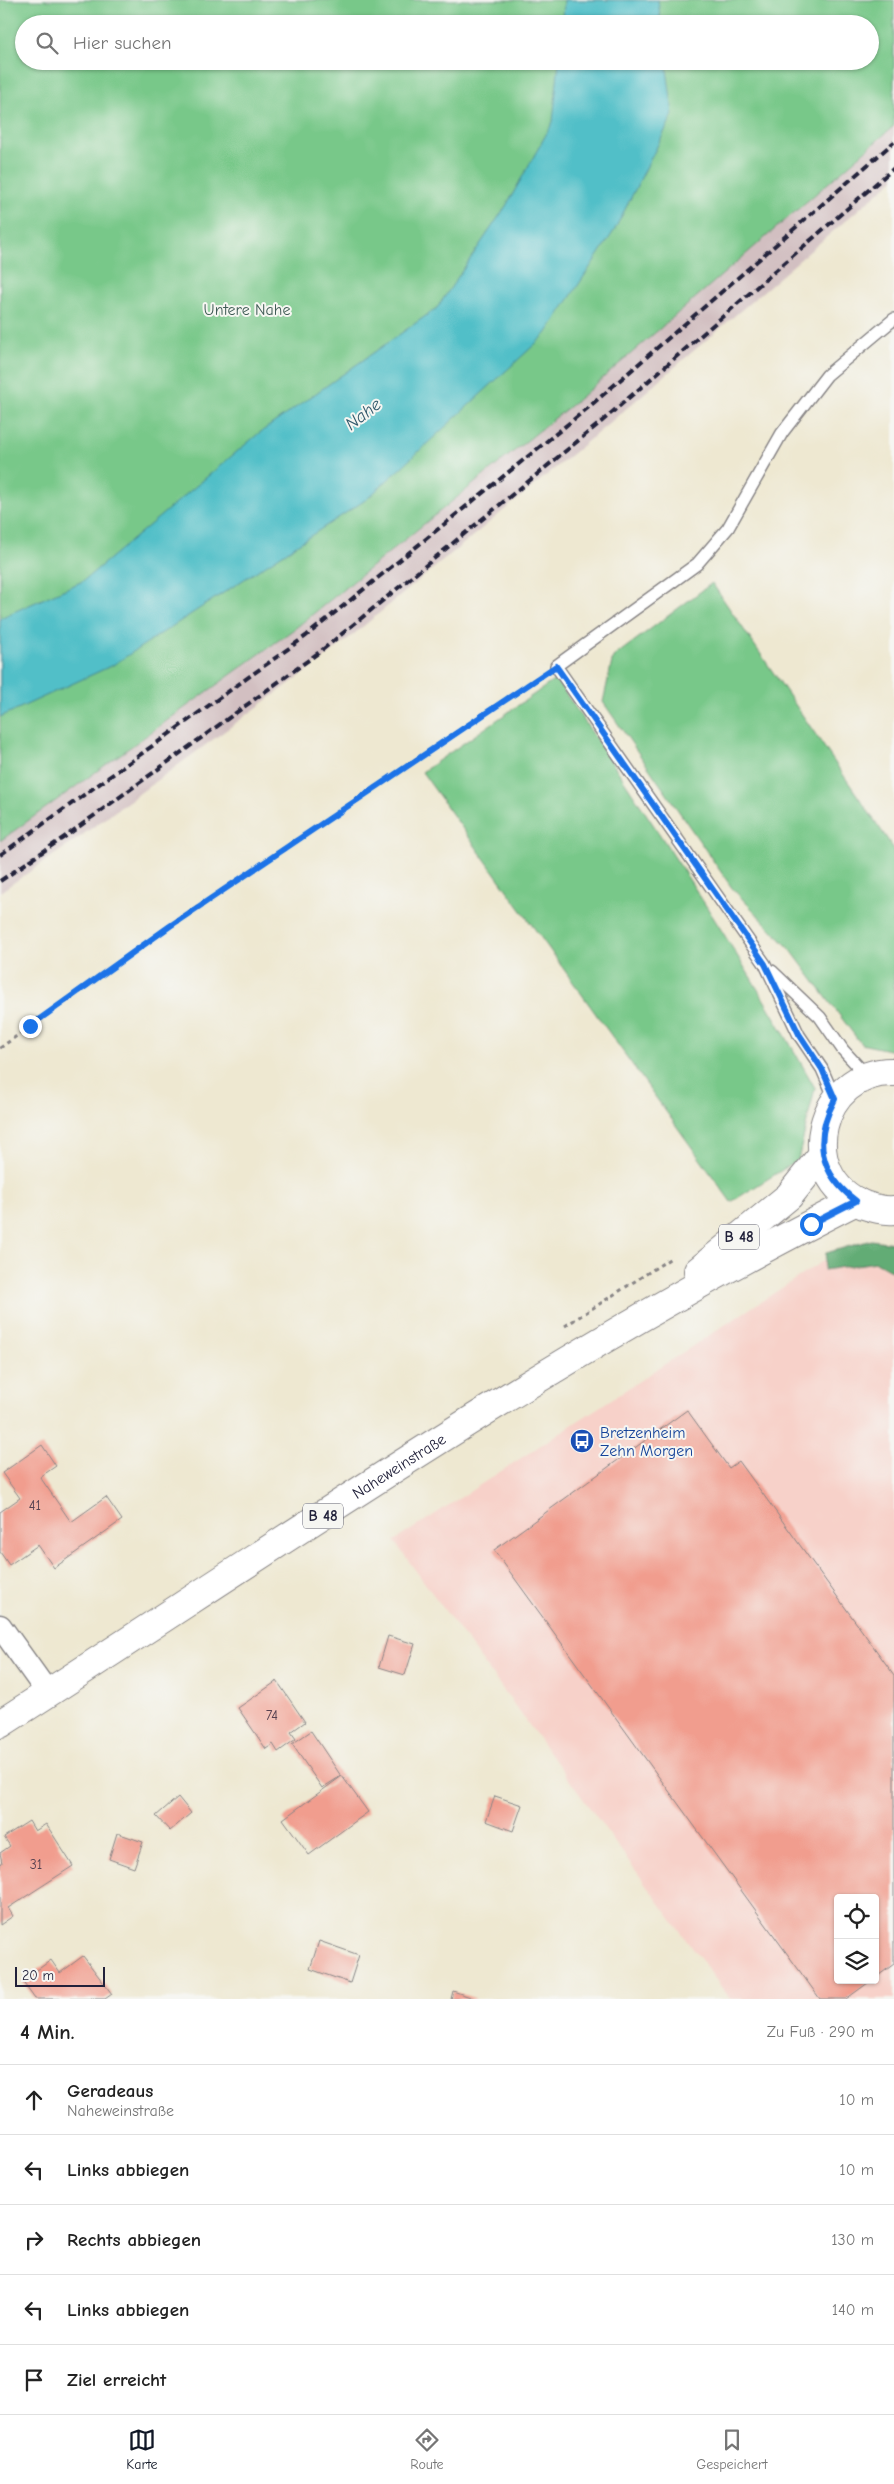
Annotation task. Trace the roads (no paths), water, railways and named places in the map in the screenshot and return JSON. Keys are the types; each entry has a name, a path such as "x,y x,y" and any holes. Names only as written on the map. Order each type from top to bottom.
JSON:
{"main road":[{"path":"894,1072 867,1076 849,1085 835,1099 826,1116 821,1135 822,1155 834,1181 856,1201 872,1208 894,1210"},
{"name":"Naheweinstraße","path":"649,1311 789,1196 822,1155"},
{"name":"Naheweinstraße","path":"0,1724 396,1469 649,1311 856,1201"}],"street":[{"path":"0,1626 48,1693"}],"lane":[{"path":"835,1099 822,1069 799,1034 765,964 556,666 697,564 728,528 782,433 827,375 894,319"},
{"path":"765,964 820,1017 844,1050 867,1076"}],"water":[{"path":"564,0 658,0 660,15 563,15"},
{"name":"Nahe","path":"558,70 667,70 673,115 614,231 546,334 367,499 113,665 0,717 0,618 83,581 258,434 437,308 506,206 553,122"}],"railway":[{"path":"0,855 306,636 589,407 894,142"},
{"path":"0,881 66,836 321,651 601,422 894,168"}],"place":[{"name":"Bretzenheim Zehn Morgen","path":"582,1441"}],"park label":[{"name":"Untere Nahe","path":"247,309"}]}
